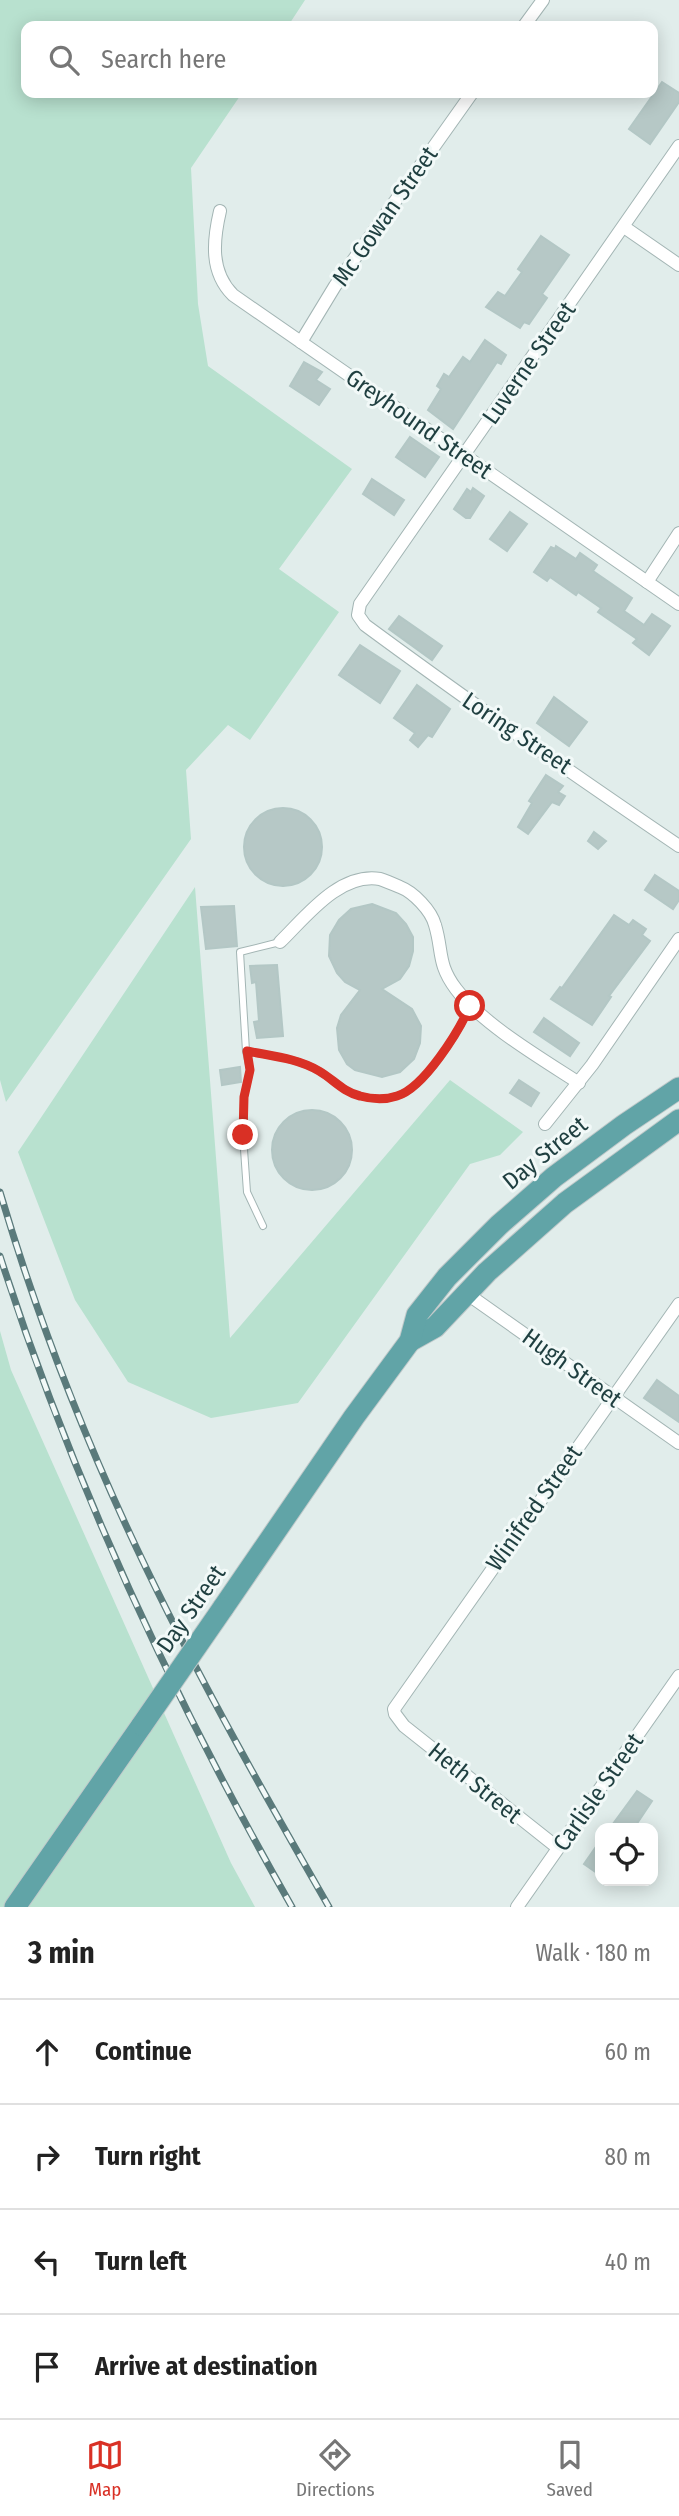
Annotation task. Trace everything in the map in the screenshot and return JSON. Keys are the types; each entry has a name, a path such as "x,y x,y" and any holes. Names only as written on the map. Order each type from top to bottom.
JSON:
{"main road":[{"name":"Day Street","path":"15,1907 354,1417 410,1341 417,1315 447,1277 499,1225 589,1150 679,1088"},
{"name":"Day Street","path":"410,1341 435,1328 466,1293 565,1203 679,1120"}],"street":[{"path":"528,21 543,0"},
{"name":"Mc Gowan Street","path":"301,342 335,286 468,98"},
{"name":"Luverne Street","path":"358,615 360,604 679,146"},
{"name":"Greyhound Street","path":"220,211 215,256 224,286 233,295 679,604"},
{"path":"624,227 679,265"},
{"path":"647,582 679,533"},
{"name":"Loring Street","path":"358,615 365,625 478,707 679,846"},
{"path":"280,942 338,888 359,881 378,879 407,889 425,907 435,923 444,969 470,1006 579,1083"},
{"name":"Day Street","path":"545,1124 579,1083 679,939"},
{"name":"Hugh Street","path":"466,1293 679,1443"},
{"name":"Winifred Street","path":"395,1714 397,1703 679,1304"},
{"name":"Carlisle Street","path":"517,1907 679,1676"},
{"name":"Heth Street","path":"395,1714 426,1743 558,1848"}],"lane":[{"path":"263,1226 247,1192 243,1135 244,1097 250,1070 240,953 280,942"},
{"path":"247,1051 294,1060 319,1071 342,1089 358,1096 374,1099 398,1096 420,1081 444,1049 470,1006"}],"green space":[{"path":"0,0 305,0 291,21 21,21 21,98 239,98 191,168 198,304 208,366 352,469 279,569 339,612 250,740 228,725 186,770 191,839 6,1102 0,1080"},
{"path":"195,887 230,1338 450,1080 523,1132 500,1155 470,1164 298,1403 211,1418 128,1382 75,1300 18,1152"},
{"path":"0,1331 11,1370 231,1863 255,1907 0,1907"}],"building":[{"path":"662,82 679,93 679,102 650,144 629,129 651,98 658,98 658,88"},
{"path":"541,236 569,255 542,294 547,298 529,324 524,322 520,328 486,307 498,292 505,296 522,272 518,269"},
{"path":"485,340 506,355 501,364 497,362 453,429 428,410 441,389 437,386 444,374 449,377 463,357 470,362"},
{"path":"304,362 322,372 316,380 330,389 319,405 290,386"},
{"path":"410,437 439,457 425,477 396,457"},
{"path":"372,479 404,500 394,515 363,494"},
{"path":"473,488 484,496 470,518 466,518 454,509 467,489 471,492"},
{"path":"510,512 527,524 507,551 490,539"},
{"path":"556,546 576,559 580,553 597,565 593,571 632,598 624,611 644,625 652,614 670,626 649,655 633,643 637,639 598,612 601,608 578,592 576,595 550,577 547,581 534,572 551,547 555,549"},
{"path":"399,616 442,646 432,660 389,629"},
{"path":"360,645 400,671 380,703 339,675"},
{"path":"417,685 450,709 432,737 428,735 418,747 410,740 415,733 394,718"},
{"path":"554,697 587,722 569,746 537,723"},
{"path":"546,775 563,786 558,792 565,796 559,805 552,802 528,834 518,827 532,803 529,801"},
{"path":"283,808 298,811 311,819 319,832 322,847 319,862 311,875 298,883 283,886 268,883 255,875 247,862 244,847 247,832 255,819 268,811"},
{"path":"594,832 606,841 598,849 588,841"},
{"path":"655,875 679,891 679,900 673,909 645,890"},
{"path":"372,904 396,913 413,937 409,966 400,979 382,989 412,1009 421,1026 420,1043 414,1059 400,1072 382,1077 355,1070 347,1064 339,1050 337,1028 341,1015 360,990 345,982 329,956 330,935 339,920 351,909"},
{"path":"234,906 237,946 206,949 201,907"},
{"path":"614,915 629,925 633,920 646,929 642,935 650,941 609,996 611,997 592,1025 551,999 560,987 562,988"},
{"path":"277,965 283,1036 257,1038 254,1022 259,1021 256,982 252,983 250,966"},
{"path":"544,1018 579,1043 570,1056 534,1032"},
{"path":"240,1067 241,1082 222,1085 220,1070"},
{"path":"519,1080 539,1093 531,1106 510,1093"},
{"path":"312,1110 327,1113 340,1122 349,1135 352,1150 349,1165 340,1178 327,1187 312,1190 297,1187 284,1178 275,1165 272,1150 275,1135 284,1122 297,1113"},
{"path":"657,1380 679,1396 679,1422 644,1398"},
{"path":"637,1791 652,1801 637,1823 614,1823"},
{"path":"595,1848 595,1872 584,1864"}],"railway":[{"path":"0,1192 48,1337 126,1526 213,1699 329,1907"},
{"path":"0,1256 60,1424 129,1589 207,1750 292,1907"}],"route":[{"path":"243,1135 244,1097 250,1070 247,1051 294,1060 319,1071 342,1089 358,1096 374,1099 398,1096 420,1081 444,1049 470,1006"}]}
